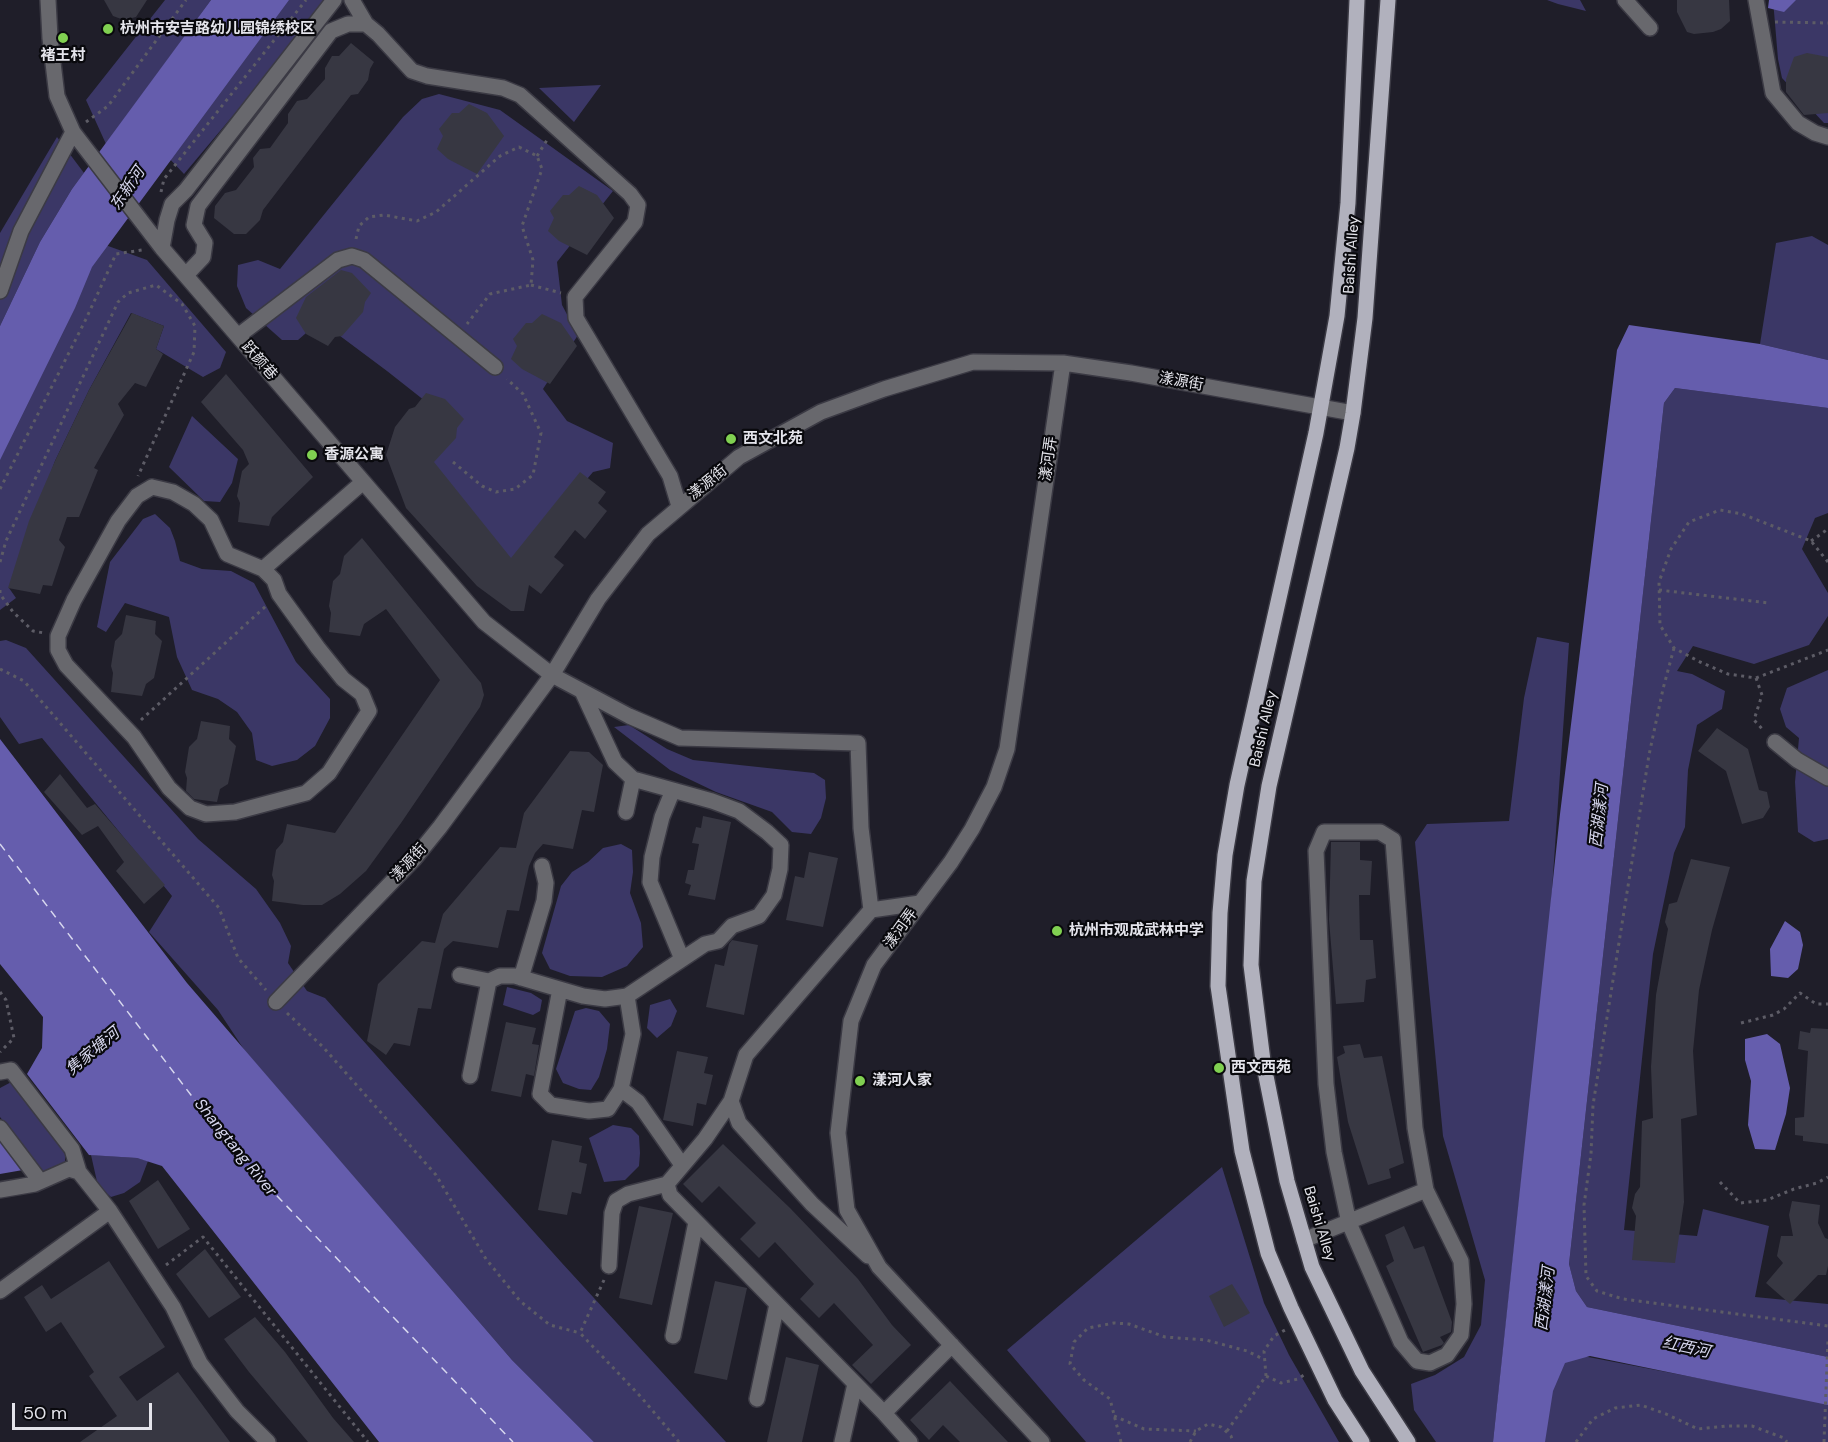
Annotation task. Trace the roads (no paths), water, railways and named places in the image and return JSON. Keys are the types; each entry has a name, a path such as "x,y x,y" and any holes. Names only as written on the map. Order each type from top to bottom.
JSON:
{"main road":[{"name":"Baishi Alley","path":"1357,0 1348,203 1338,316 1237,785 1225,855 1220,913 1218,986 1242,1151 1268,1253 1297,1322 1335,1400 1362,1442"},
{"name":"Baishi Alley","path":"1388,0 1365,318 1353,412 1269,786 1254,881 1251,965 1263,1061 1287,1181 1312,1267 1362,1371 1408,1442"}],"street":[{"name":"跃颜巷","path":"48,0 57,96 73,132 162,248 484,622 552,675 629,716 680,738 858,743 861,828 870,910"},
{"path":"162,248 172,204 186,190 334,0"},
{"path":"352,0 366,24 412,71 427,76 503,88 520,95 630,194 638,205 635,222 575,297 576,318 670,476 679,506"},
{"path":"1625,0 1650,28"},
{"path":"1756,0 1773,93 1798,123 1815,134 1828,137"},
{"path":"186,276 202,257 205,243 194,225 198,206 331,31 348,24 366,24"},
{"path":"0,291 21,231 73,132"},
{"path":"238,336 338,260 352,256 364,260 495,367"},
{"name":"漾源街","path":"276,1002 414,860 552,675 598,599 648,534 739,457 821,412 884,389 973,362 1063,363 1353,412"},
{"name":"漾河弄","path":"1042,1442 879,1267 847,1210 838,1132 851,1021 874,965 972,829 994,787 1007,749 1063,363"},
{"path":"263,569 363,482"},
{"path":"152,487 172,492 194,504 211,520 227,554 263,569 274,580 279,594 344,679 362,694 369,711 329,772 306,793 235,812 206,814 190,808 169,788 129,731 66,666 58,650 58,636 74,600 118,520 137,496 152,487"},
{"path":"460,975 489,981 501,976 521,978 605,999 627,996 705,944 718,941 732,927 759,916 774,895 780,869 781,845 738,811 633,778 615,762 582,691"},
{"path":"1775,742 1797,760 1828,778"},
{"path":"626,812 633,778"},
{"path":"673,790 662,817 652,857 650,882 682,959"},
{"path":"1324,832 1380,832 1393,840 1415,1128 1426,1190 1461,1261 1464,1304 1461,1335 1447,1355 1430,1363 1417,1361 1401,1342 1349,1223 1334,1152 1326,1084 1316,851 1324,832"},
{"path":"521,978 544,901 546,883 542,866"},
{"path":"609,1266 612,1213 616,1202 628,1194 667,1185 705,1139 731,1101 746,1055 870,910 920,903"},
{"path":"470,1076 489,981"},
{"path":"560,989 540,1094 551,1106 589,1111 608,1109 621,1089 633,1034 627,996"},
{"path":"0,1072 11,1070 72,1149 79,1172 110,1211 173,1307 200,1363 237,1411 268,1442"},
{"path":"621,1089 638,1102 682,1165"},
{"path":"731,1101 739,1123 812,1204 879,1267"},
{"path":"0,1128 40,1181"},
{"path":"0,1190 40,1181 69,1169 79,1172"},
{"path":"667,1185 670,1195 910,1442"},
{"path":"1305,1240 1426,1190"},
{"path":"0,1291 110,1211"},
{"path":"673,1336 696,1222"},
{"path":"757,1399 777,1304"},
{"path":"884,1413 952,1345"},
{"path":"842,1442 855,1384"}],"water":[{"name":"东新河","path":"211,0 289,0 92,267 75,308 0,460 0,326 40,242 72,189"},
{"path":"1769,0 1796,0 1784,12 1768,8"},
{"path":"1629,325 1760,344 1828,360 1828,408 1675,388 1664,403 1569,1264 1576,1291 1587,1307 1828,1357 1828,1405 1590,1356 1565,1363 1553,1391 1545,1442 1493,1442 1560,814 1617,350"},
{"path":"0,739 187,983 512,1360 594,1442 379,1442 162,1166 137,1158 89,1155 27,1074 42,1048 43,1017 0,964"},
{"path":"1785,921 1800,932 1803,945 1798,969 1788,978 1771,976 1770,949"},
{"path":"1767,1034 1780,1044 1790,1088 1786,1114 1775,1150 1755,1149 1748,1125 1751,1081 1745,1060 1745,1039"},
{"path":"0,1141 23,1170 0,1174"}],"place":[{"name":"杭州市安吉路幼儿园锦绣校区","path":"108,29"},
{"name":"褚王村","path":"63,38"},
{"name":"西文北苑","path":"731,439"},
{"name":"香源公寓","path":"312,455"},
{"name":"杭州市观成武林中学","path":"1057,931"},
{"name":"西文西苑","path":"1219,1068"},
{"name":"漾河人家","path":"860,1081"}],"water label":[{"name":"西湖漾河","path":"1600,816"},
{"name":"隽家塘河","path":"93,1052"},
{"name":"Shangtang River","path":"235,1148"},
{"name":"西湖漾河","path":"1546,1299"},
{"name":"红西河","path":"1686,1348"}]}
